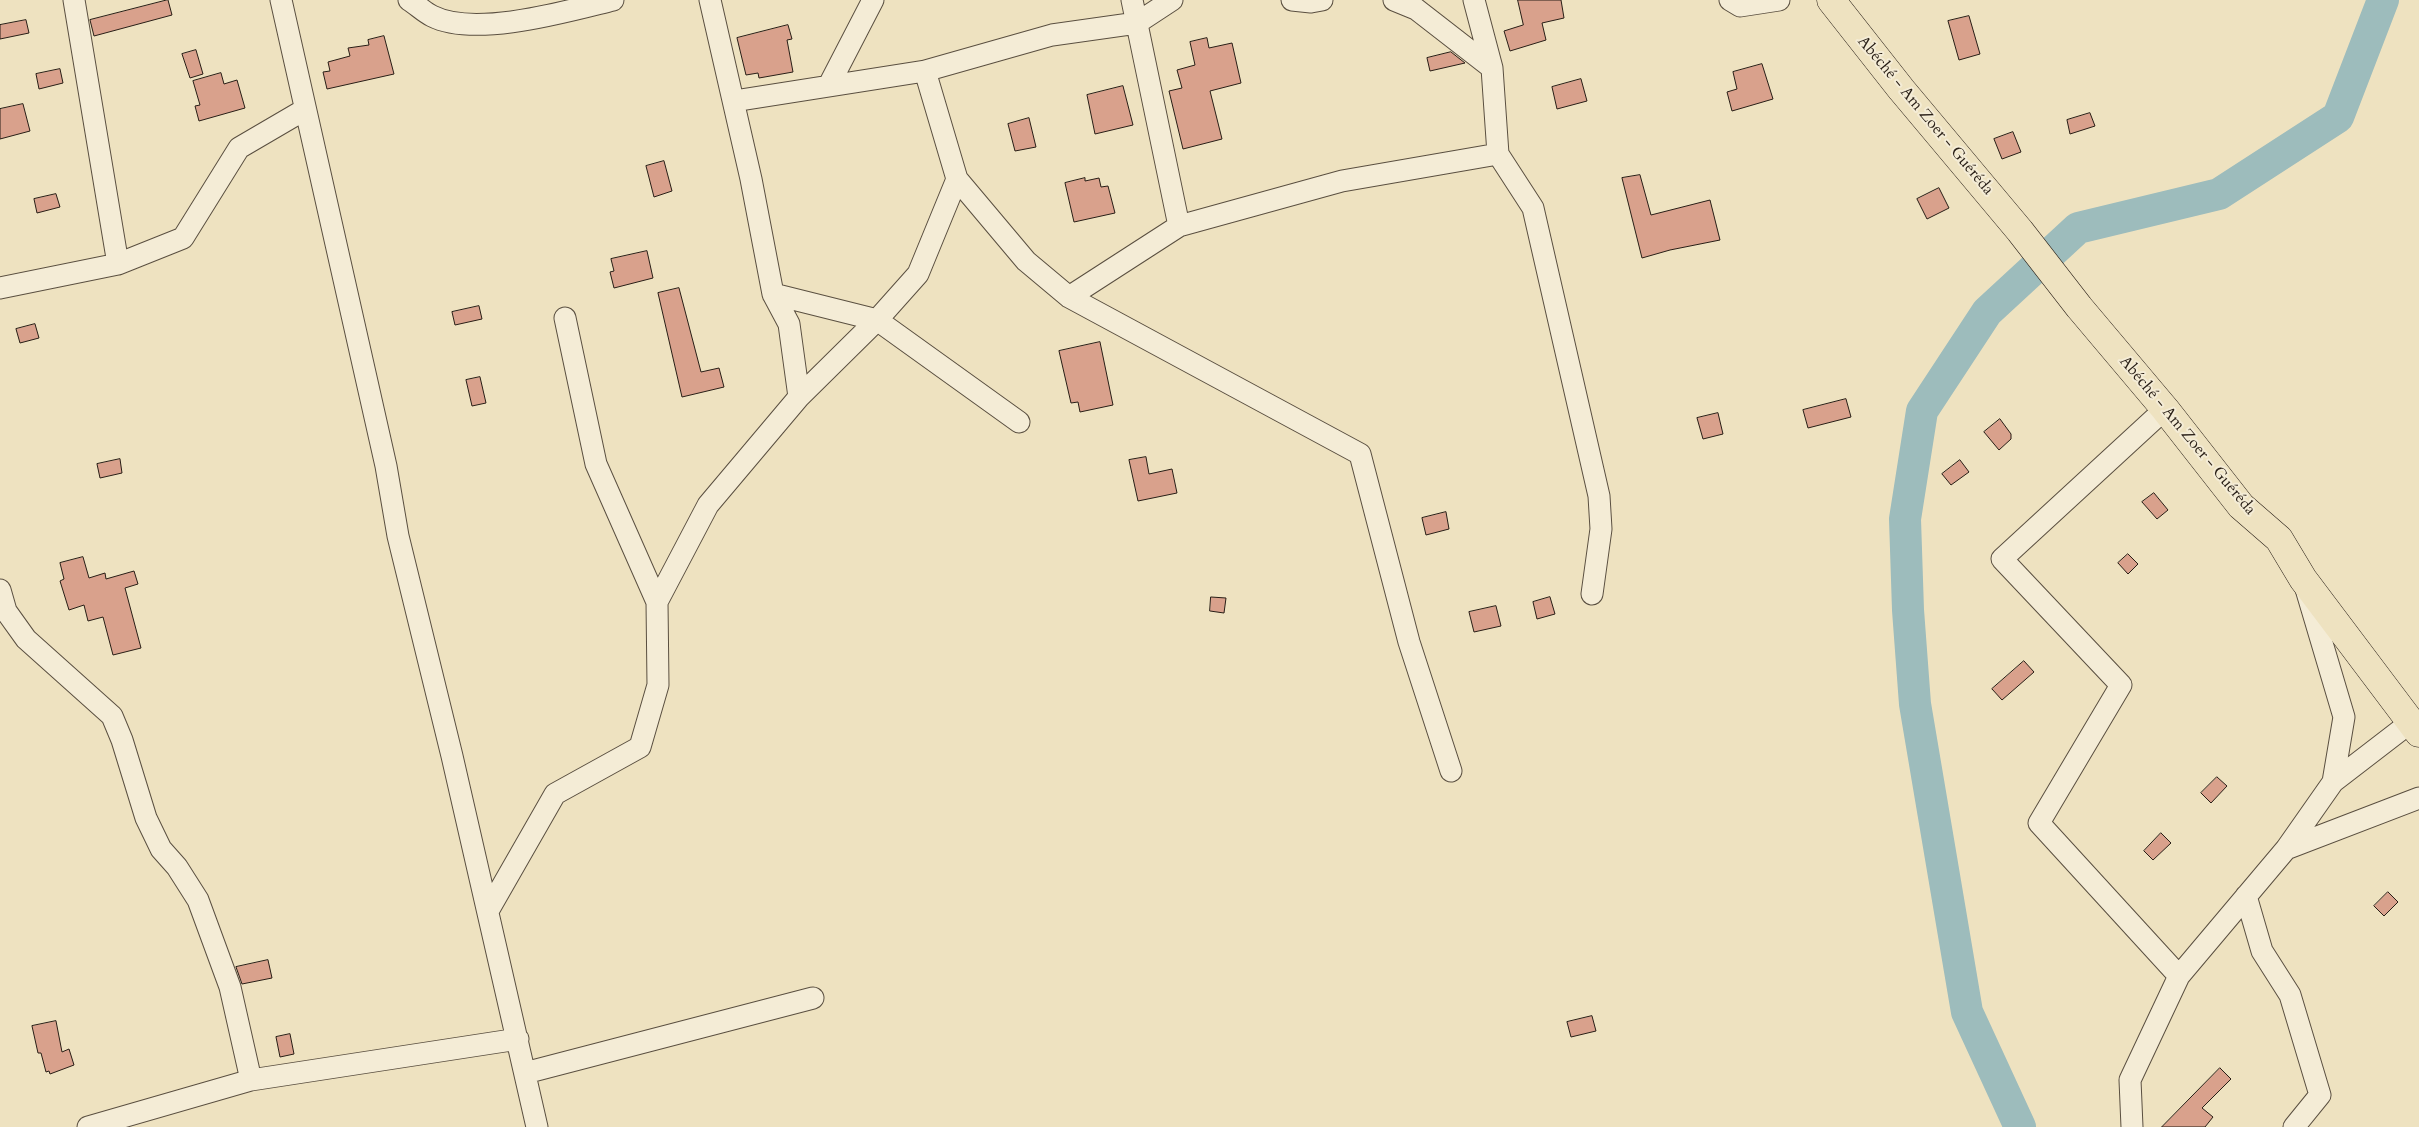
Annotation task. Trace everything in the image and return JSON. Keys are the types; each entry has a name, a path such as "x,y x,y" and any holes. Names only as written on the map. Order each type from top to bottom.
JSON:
{"main road":[{"name":"Abéché - Am Zoer - Guéréda","path":"1831,0 1901,89 2020,231 2079,307 2165,409 2241,506 2280,539 2303,579 2415,727"}],"street":[{"path":"74,0 118,264"},
{"path":"281,0 304,110 386,466 398,536 488,911 537,1127"},
{"path":"410,0 433,16 463,23 484,24 530,18 613,0"},
{"path":"710,0 734,101 773,294 789,324 799,397"},
{"path":"829,85 873,0"},
{"path":"1132,0 1179,226"},
{"path":"734,101 925,71 1052,35 1137,23 1172,0"},
{"path":"1292,0 1311,2 1322,0"},
{"path":"1394,0 1416,9 1492,68"},
{"path":"1474,0 1492,68 1498,154 1533,208 1599,496 1601,529 1592,594"},
{"path":"1730,0 1740,6 1779,0"},
{"path":"925,71 957,179 1026,261 1069,297 1360,454 1409,642 1451,771"},
{"path":"0,288 118,264 183,238 239,148 304,110"},
{"path":"1069,297 1179,226 1342,181 1498,154"},
{"path":"657,602 708,505 799,397 877,320 918,274 957,179"},
{"path":"773,294 877,320 1019,422"},
{"path":"488,911 555,794 640,747 658,685 657,602 596,464 565,318"},
{"path":"2165,409 2002,559 2120,685 2039,823 2179,976"},
{"path":"2303,579 2344,717 2334,782"},
{"path":"0,590 6,611 26,639 112,716 122,740 150,826 160,849 177,867 198,900 230,987 251,1080"},
{"path":"2132,1127 2130,1080 2179,976 2286,849 2334,782 2415,727"},
{"path":"2286,849 2419,798"},
{"path":"2246,896 2262,951 2290,995 2320,1095 2294,1127"},
{"path":"526,1073 813,998"},
{"path":"88,1127 251,1080 518,1039"}],"building":[{"path":"168,0 172,15 94,36 90,20"},
{"path":"1518,0 1561,0 1564,18 1542,23 1546,40 1510,51 1504,31 1523,25"},
{"path":"1969,16 1980,54 1959,60 1948,21"},
{"path":"26,20 29,33 0,39 0,25"},
{"path":"788,25 792,39 787,40 793,72 759,78 758,73 746,75 737,38"},
{"path":"384,36 394,74 327,89 323,72 330,71 328,62 350,56 348,48 369,45 368,40"},
{"path":"1207,38 1209,48 1232,43 1241,83 1210,91 1222,139 1183,149 1169,91 1182,88 1177,70 1195,65 1190,42"},
{"path":"196,50 203,74 190,78 182,54"},
{"path":"1451,52 1465,63 1430,71 1427,58"},
{"path":"1762,64 1773,99 1732,111 1727,92 1737,89 1733,72"},
{"path":"60,69 63,83 39,89 36,74"},
{"path":"221,73 224,84 237,80 245,108 199,121 195,106 200,105 193,81"},
{"path":"1581,79 1587,101 1557,109 1552,87"},
{"path":"1123,86 1133,125 1095,134 1087,95"},
{"path":"23,104 30,131 0,139 0,109"},
{"path":"2090,113 2095,126 2070,134 2067,120"},
{"path":"1029,118 1036,147 1015,151 1008,124"},
{"path":"2013,132 2021,152 2002,159 1994,139"},
{"path":"664,161 672,191 654,197 646,166"},
{"path":"1640,175 1651,215 1710,200 1720,240 1642,258 1622,178"},
{"path":"1085,178 1085,181 1099,178 1101,187 1108,186 1115,213 1074,222 1065,183"},
{"path":"1939,188 1949,208 1927,219 1917,199"},
{"path":"56,194 60,207 37,213 34,199"},
{"path":"647,251 653,278 614,288 610,272 614,271 611,259"},
{"path":"679,288 701,372 719,368 724,387 682,397 658,293"},
{"path":"479,306 482,319 455,325 452,312"},
{"path":"35,324 39,338 20,343 16,329"},
{"path":"1100,342 1113,405 1080,412 1078,402 1071,403 1059,351"},
{"path":"480,377 486,403 472,406 466,380"},
{"path":"1846,399 1851,417 1808,428 1803,410"},
{"path":"1718,413 1723,434 1703,439 1697,418"},
{"path":"2000,419 2011,434 2011,439 1999,450 1984,432"},
{"path":"1146,457 1149,474 1172,469 1177,493 1138,501 1129,460"},
{"path":"120,459 122,473 100,478 97,464"},
{"path":"1960,460 1969,472 1951,485 1942,474"},
{"path":"2154,493 2168,510 2157,519 2142,502"},
{"path":"1446,512 1449,529 1426,535 1422,518"},
{"path":"2128,554 2138,564 2128,574 2118,563"},
{"path":"83,557 89,578 105,573 106,579 134,571 138,584 125,588 141,648 113,655 103,617 88,621 84,605 69,610 60,581 64,579 60,563"},
{"path":"1211,597 1226,598 1224,613 1210,611"},
{"path":"1550,597 1555,614 1537,619 1533,602"},
{"path":"1496,606 1501,626 1474,632 1469,612"},
{"path":"2024,661 2034,672 2002,700 1992,689"},
{"path":"2217,777 2227,786 2211,803 2201,793"},
{"path":"2161,833 2171,843 2153,860 2144,851"},
{"path":"2388,892 2398,902 2384,916 2374,906"},
{"path":"268,960 272,978 242,984 236,967"},
{"path":"1592,1016 1596,1031 1571,1037 1567,1022"},
{"path":"56,1021 62,1052 69,1049 74,1065 50,1074 49,1071 46,1072 41,1053 38,1053 32,1026"},
{"path":"290,1034 294,1054 280,1057 276,1037"},
{"path":"2220,1068 2231,1079 2202,1108 2213,1117 2205,1127 2162,1127"}],"waterway":[{"path":"2020,1127 1967,1012 1915,704 1908,610 1905,519 1922,411 1987,312 2078,228 2219,194 2338,117 2383,0"}]}
